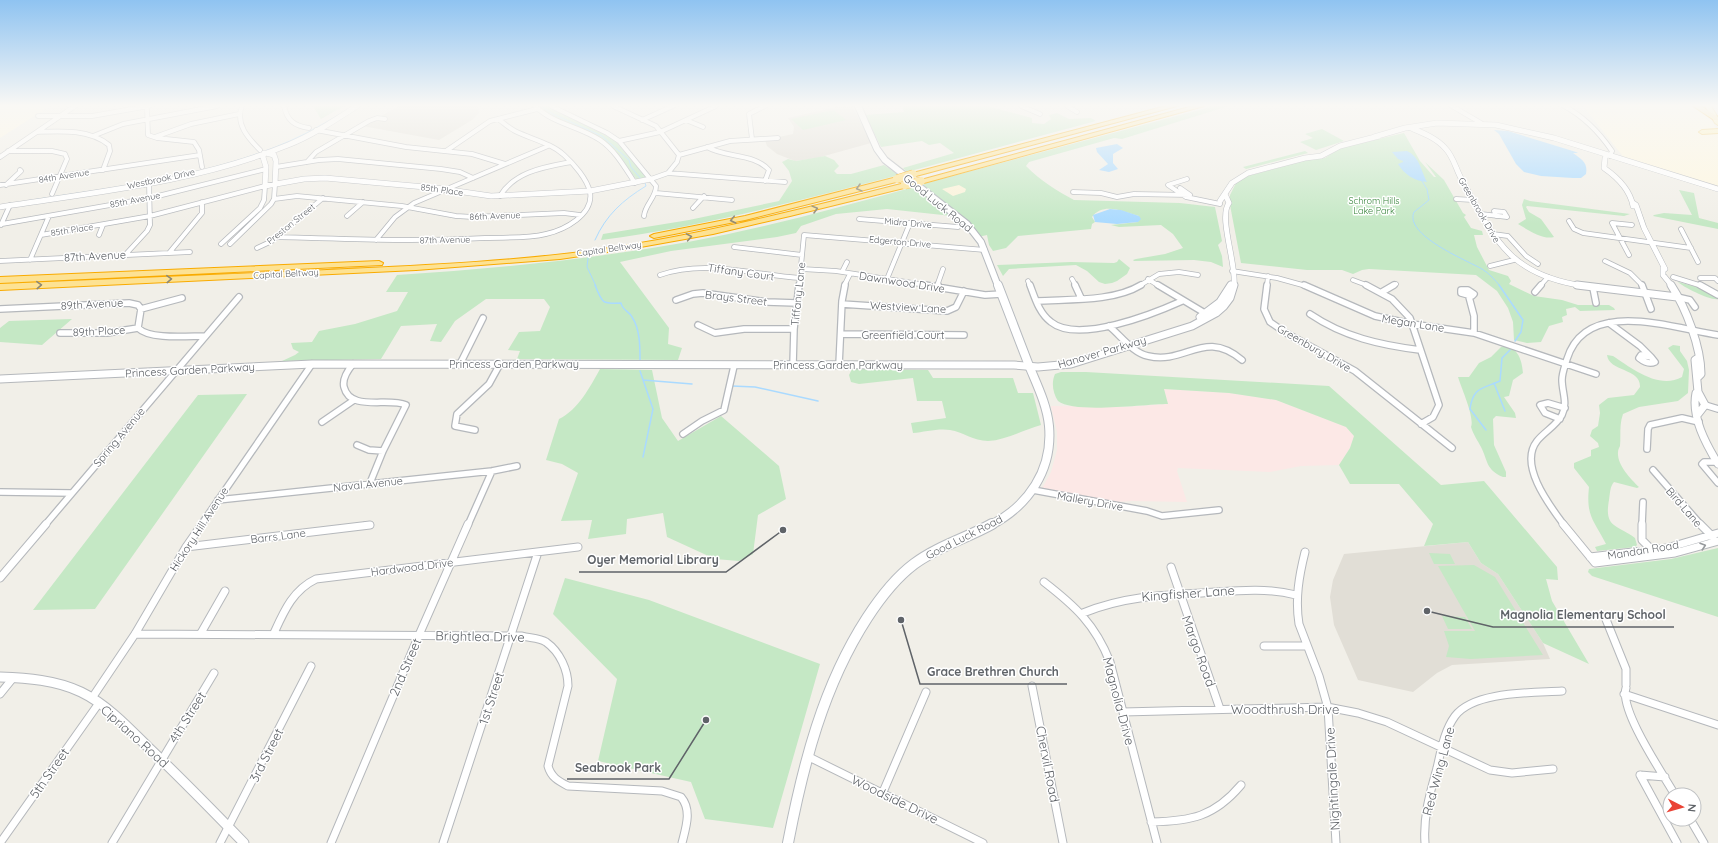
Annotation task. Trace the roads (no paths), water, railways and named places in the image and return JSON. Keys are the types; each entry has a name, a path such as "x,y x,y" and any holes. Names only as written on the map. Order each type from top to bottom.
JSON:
{"highway":[{"name":"Capital Beltway","path":"0,280 430,260 556,250 639,238 713,225 897,179 1023,145"},
{"name":"Capital Beltway","path":"0,287 427,267 543,258 634,246 725,230 793,214 1054,145"}],"main road":[{"name":"Good Luck Road","path":"788,843 807,756 824,703 841,664 866,620 885,591 906,570 927,555 981,531 1016,509 1033,490 1047,462 1051,436 1046,411 1029,365 985,250 976,234 967,224 885,160 875,145"}],"street":[{"path":"0,157 17,145"},
{"path":"103,170 110,151 109,145"},
{"path":"197,145 202,167"},
{"path":"230,244 267,209 274,199 276,167 274,155 262,151 256,145"},
{"name":"Westbrook Drive","path":"0,207 149,182 211,169 275,145"},
{"name":"Westbrook Drive","path":"0,203 137,180 202,167 283,145"},
{"path":"308,162 314,153 327,145"},
{"path":"397,145 478,155 505,164"},
{"path":"446,151 454,145"},
{"path":"605,145 635,183"},
{"path":"623,145 656,186 656,192 645,210 644,216"},
{"path":"668,173 677,162 678,155 670,145"},
{"path":"678,155 713,145"},
{"path":"1220,202 1230,184 1242,176 1254,171 1328,151 1342,145"},
{"name":"Greenbrook Drive","path":"1442,145 1449,152 1457,171 1493,234 1502,248 1514,260 1548,277 1571,284 1593,288 1646,292 1677,297"},
{"path":"1570,145 1718,193"},
{"path":"1607,145 1611,150 1608,158 1608,170 1627,192 1633,203 1632,205 1669,276 1672,287 1692,330 1698,358 1701,362 1701,374 1698,376 1700,404 1698,414 1699,422 1704,438 1718,463"},
{"path":"376,240 388,224 406,207 444,189 548,146 561,153 571,162 590,191"},
{"path":"707,147 716,152 761,163 769,170 765,181"},
{"path":"8,151 63,153 67,159 52,194"},
{"path":"222,244 260,208 264,200 266,169 262,151"},
{"path":"1315,154 1322,155 1328,151"},
{"name":"84th Avenue","path":"0,185 200,155"},
{"path":"137,165 140,157"},
{"path":"1608,158 1718,190"},
{"path":"276,167 338,159 455,171 473,178"},
{"path":"500,196 505,186 516,179 541,169 571,162"},
{"name":"85th Avenue","path":"1,225 150,198 266,169"},
{"path":"6,185 21,171 20,170"},
{"name":"85th Place","path":"41,235 150,216 265,186 304,179 325,178 444,189 479,195 500,196 590,191 635,183 668,173 785,182"},
{"path":"1187,179 1168,184 1174,191 1190,200 1220,202"},
{"path":"125,255 147,231 150,225 149,182"},
{"path":"1180,188 1190,195 1198,198 1227,203"},
{"name":"87th Avenue","path":"277,237 446,241 540,235 558,230 580,215 588,204 590,191"},
{"path":"656,192 732,200"},
{"path":"1074,192 1101,193 1115,197 1134,194 1190,195"},
{"name":"Hanover Parkway","path":"1225,194 1227,203 1225,213"},
{"name":"86th Avenue","path":"274,199 296,196 324,198 406,207 456,216 473,217 558,213 580,215"},
{"path":"693,208 704,196"},
{"name":"Preston Street","path":"257,248 267,244 277,237 324,198"},
{"path":"1456,199 1473,200"},
{"path":"169,253 202,213 202,202"},
{"path":"347,216 363,202"},
{"name":"Hanover Parkway","path":"1029,365 1038,367 1067,364 1209,315 1230,298 1236,284 1225,213 1220,202"},
{"path":"1,225 10,205"},
{"path":"1481,214 1507,217"},
{"path":"30,260 49,216"},
{"name":"Midra Drive","path":"859,219 958,227"},
{"path":"1569,221 1574,229 1580,232 1691,248"},
{"path":"887,279 910,223"},
{"path":"1629,255 1612,223 1632,225"},
{"name":"85th Place","path":"99,235 103,225"},
{"path":"1681,228 1698,262"},
{"path":"1493,234 1508,236 1526,256 1538,264 1528,268"},
{"name":"Tiffany Lane","path":"793,365 794,329 802,269 804,235 815,235"},
{"name":"Edgerton Drive","path":"815,235 985,250"},
{"path":"734,247 802,255"},
{"name":"87th Avenue","path":"0,261 190,252"},
{"path":"1490,266 1514,260"},
{"path":"1605,261 1635,275 1646,292 1651,308"},
{"path":"842,272 847,262"},
{"name":"Tiffany Court","path":"660,275 675,270 703,267 767,276 800,278"},
{"name":"Dawnwood Drive","path":"802,269 842,272 988,295 1002,294"},
{"path":"937,287 943,269"},
{"path":"1037,301 1123,294 1133,291 1148,279 1159,274 1170,272 1188,272 1198,275"},
{"name":"Megan Lane","path":"1234,272 1287,280 1313,288 1370,315 1412,324 1474,333 1596,374"},
{"path":"840,365 842,304 845,283 850,274"},
{"name":"Greenbury Drive","path":"1268,276 1264,309 1270,322 1286,333 1355,371 1452,448"},
{"path":"1669,276 1699,285 1718,295"},
{"path":"1535,292 1548,277"},
{"path":"1700,278 1715,278 1718,281"},
{"path":"1072,279 1081,298"},
{"path":"1148,279 1182,301 1209,315"},
{"path":"1353,280 1382,292 1401,305 1407,313 1439,405 1437,414 1432,419 1421,424"},
{"path":"1028,282 1044,317 1060,328 1084,331 1109,326 1163,310 1182,301"},
{"path":"1382,292 1396,284"},
{"path":"1593,288 1596,303"},
{"name":"Westview Lane","path":"842,304 947,310 956,307 964,292"},
{"name":"Brays Street","path":"676,300 693,294 703,293 767,302 797,303"},
{"path":"1469,296 1474,316 1474,333"},
{"name":"Spring Avenue","path":"0,578 239,297"},
{"path":"1677,297 1690,300 1695,307"},
{"path":"182,298 141,309 138,328 142,332 152,334 205,336"},
{"name":"89th Avenue","path":"0,309 126,302 136,304 141,309"},
{"path":"1310,314 1332,328 1359,339 1387,346 1420,350"},
{"path":"460,364 483,318"},
{"path":"1609,322 1640,346 1651,357"},
{"path":"1590,557 1553,510 1538,484 1532,465 1532,451 1536,442 1560,419 1565,408 1562,380 1565,363 1573,342 1579,334 1588,328 1609,322 1643,322 1718,335"},
{"path":"698,325 715,333 744,329 794,329"},
{"path":"1109,326 1146,355 1161,358 1203,346 1219,346 1232,351 1242,360"},
{"name":"89th Place","path":"60,333 106,333 138,328"},
{"name":"Greenfield Court","path":"842,334 964,335"},
{"name":"Princess Garden Parkway","path":"0,379 312,364 734,366 1029,365"},
{"name":"Hickory Hill Avenue","path":"95,701 186,547 312,364"},
{"path":"353,364 347,371 344,384 346,393 354,400 406,404 383,451 370,483"},
{"path":"475,430 455,426 456,417 461,408 489,384 500,364"},
{"path":"683,434 702,421 724,410 734,366"},
{"path":"322,422 354,400"},
{"path":"1560,419 1540,409 1540,404 1548,403 1565,408"},
{"path":"1700,404 1718,409"},
{"path":"1647,449 1648,429 1650,425 1682,418 1699,422"},
{"path":"357,445 369,450 383,451"},
{"path":"1718,463 1704,462 1702,464 1718,482"},
{"name":"Naval Avenue","path":"218,500 492,471 517,466"},
{"name":"Bird Lane","path":"1653,470 1695,519 1715,534 1718,541"},
{"name":"2nd Street","path":"331,843 419,635 492,471"},
{"name":"Mallery Drive","path":"1033,490 1147,511 1162,516 1188,512 1219,510"},
{"path":"0,492 71,493"},
{"path":"1643,502 1642,540 1659,556"},
{"name":"Barrs Lane","path":"186,547 370,525"},
{"name":"Mandan Road","path":"1590,557 1652,550 1715,534"},
{"name":"Mandan Road","path":"1590,557 1595,563 1659,556 1718,541"},
{"name":"Hardwood Drive","path":"274,633 296,592 309,581 342,575 578,547"},
{"name":"1st Street","path":"443,843 538,552"},
{"name":"Nightingale Drive","path":"1305,552 1296,595 1299,624 1328,706 1330,726 1331,789 1336,843"},
{"name":"Margo Road","path":"1171,568 1178,593 1220,709"},
{"name":"Magnolia Drive","path":"1044,582 1083,613 1095,629 1106,652 1157,843"},
{"name":"Kingfisher Lane","path":"1083,613 1103,604 1130,597 1265,588 1296,595"},
{"path":"201,633 225,590"},
{"path":"1605,617 1614,643 1628,673 1625,689 1629,715 1671,787"},
{"name":"Brightlea Drive","path":"135,634 274,633 511,636 536,638 546,642 562,661 567,671 568,686 548,762 552,776 559,782 568,786 662,791 676,794 683,798 688,808 682,843"},
{"path":"1264,646 1306,646"},
{"name":"3rd Street","path":"220,843 311,666"},
{"name":"4th Street","path":"112,843 214,673"},
{"name":"Cipriano Road","path":"0,677 39,680 53,683 95,701 118,718 244,843"},
{"path":"0,694 13,678"},
{"name":"Chervil Road","path":"1032,686 1063,843"},
{"path":"1625,689 1718,725"},
{"name":"Red Wing Lane","path":"1425,843 1425,820 1448,730 1456,715 1474,702 1498,697 1562,691"},
{"path":"883,792 926,692"},
{"name":"5th Street","path":"0,843 95,701"},
{"name":"Woodthrush Drive","path":"1123,712 1328,706 1355,711 1374,717 1443,748 1473,764 1499,772 1553,769"},
{"name":"Woodside Drive","path":"807,756 883,792 983,843"},
{"path":"1665,777 1640,775 1677,843"},
{"path":"1151,822 1182,821 1206,815 1225,804 1241,785"},
{"path":"1695,827 1704,843"}],"water":[{"path":"1119,145 1123,148 1113,154 1113,163 1118,169 1109,172 1099,170 1108,164 1097,152 1096,148"},
{"path":"1505,145 1554,145 1578,153 1573,153 1585,164 1586,174 1581,178 1541,176 1524,172 1516,164"},
{"path":"1407,151 1415,157 1427,182 1414,179 1406,174 1398,164 1403,161 1398,159 1392,152"},
{"path":"1110,209 1121,210 1139,216 1141,219 1138,222 1117,224 1095,222 1093,215"}],"waterway":[{"path":"26,201 127,185 195,172 260,153 279,145"},
{"path":"613,145 629,160 631,167 641,179"},
{"path":"1422,181 1427,189 1429,200 1414,212 1413,221 1418,229 1438,246 1485,271 1500,286"},
{"path":"595,240 604,223 616,209 646,186 645,183"},
{"path":"588,258 587,267 596,286"},
{"path":"595,285 601,299 610,303 621,303 632,317 638,332 640,343 640,360"},
{"path":"1499,285 1523,320 1521,332 1515,341"},
{"path":"1494,383 1500,381 1502,358 1510,350"},
{"path":"640,371 643,380"},
{"path":"643,380 653,409 643,457"},
{"path":"643,380 692,384"},
{"path":"1486,430 1470,409 1471,402 1473,396 1479,390 1494,383"},
{"path":"1494,383 1505,411"},
{"path":"732,386 755,387 818,401"}],"place":[{"name":"Oyer Memorial Library","path":"783,530"},
{"name":"Magnolia Elementary School","path":"1427,611"},
{"name":"Grace Brethren Church","path":"901,620"},
{"name":"Seabrook Park","path":"706,720"}],"park label":[{"name":"Schrom Hills Lake Park","path":"1374,206"}]}
